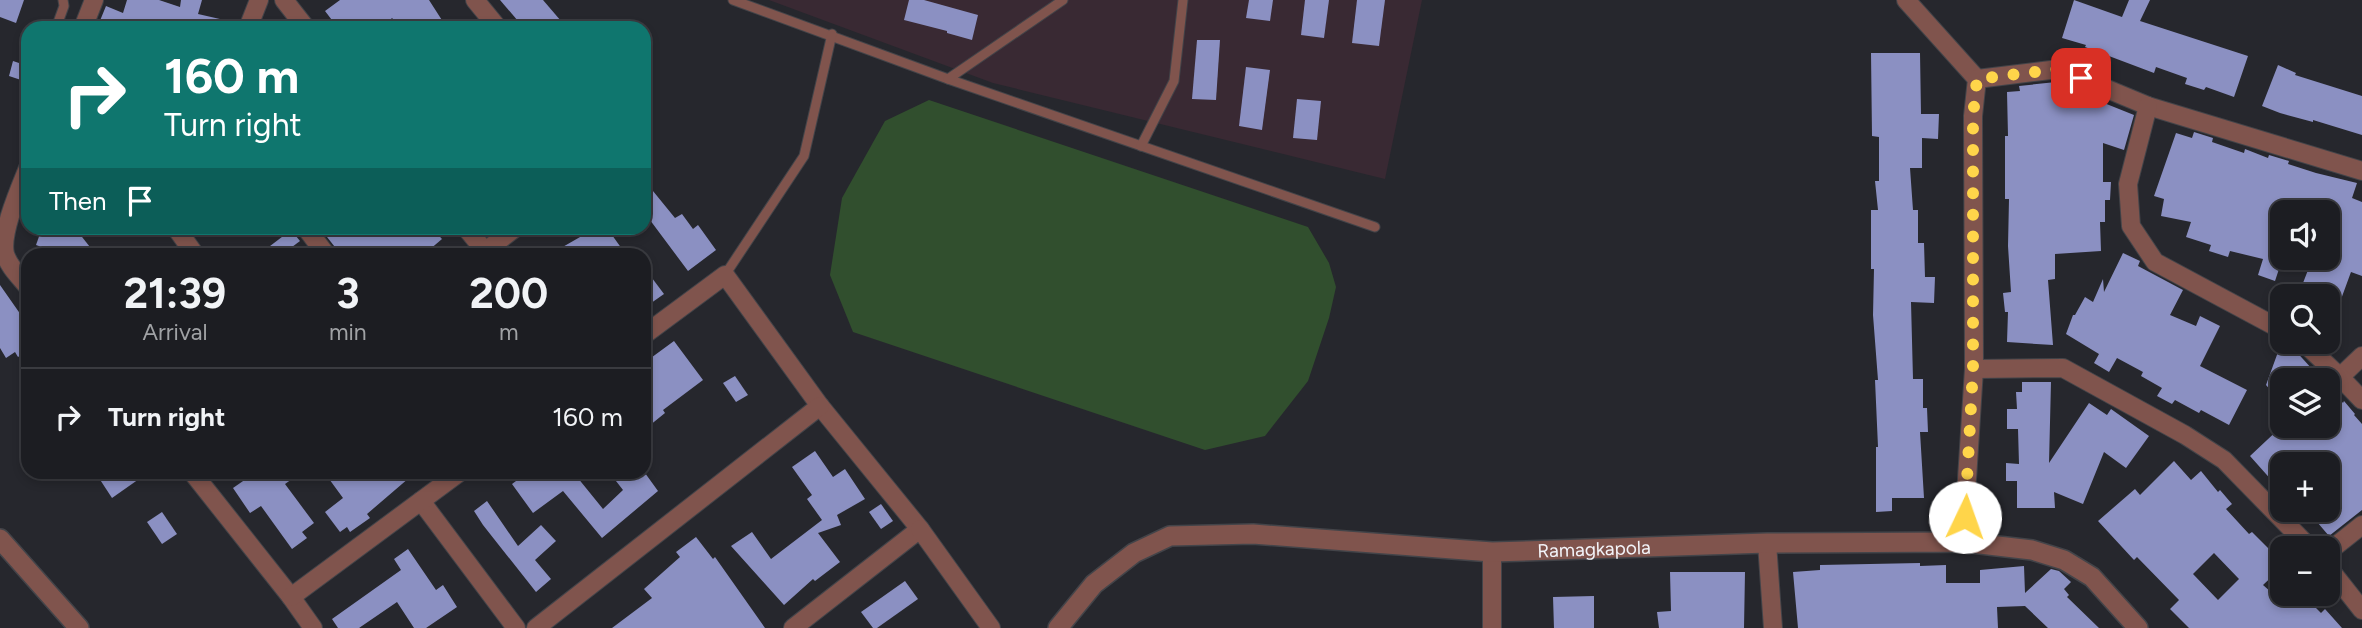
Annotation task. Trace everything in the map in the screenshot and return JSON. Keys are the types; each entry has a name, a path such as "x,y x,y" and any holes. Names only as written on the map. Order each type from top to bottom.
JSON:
{"street":[{"path":"86,21 94,0"},
{"path":"251,21 259,0"},
{"path":"284,0 300,21"},
{"path":"475,0 492,21"},
{"path":"1906,0 1977,79 1973,116 1973,369 1963,542"},
{"path":"1977,79 2059,69 2148,106 2362,171"},
{"path":"2148,106 2128,184 2131,226 2155,262 2270,324"},
{"path":"21,180 6,205 4,239 4,253 21,279"},
{"path":"489,248 506,235"},
{"path":"651,330 725,275 820,406 920,529 991,628"},
{"path":"2316,354 2330,368"},
{"path":"2362,356 2340,377 2362,400"},
{"path":"1973,369 2063,368 2185,435 2224,460 2298,536"},
{"path":"536,628 820,406"},
{"path":"198,479 292,597 313,628"},
{"path":"292,597 451,479"},
{"path":"421,502 516,628"},
{"path":"2340,542 2362,525"},
{"path":"793,628 920,529"},
{"name":"Ramagkapola","path":"1058,628 1094,583 1134,553 1170,536 1253,534 1492,552 1767,543 1963,542 2032,550 2064,560 2092,577 2137,628"},
{"path":"0,538 79,628"},
{"path":"1767,543 1773,628"},
{"path":"1492,552 1492,628"},
{"path":"2340,582 2362,610"}],"lane":[{"path":"59,21 64,6 63,0"},
{"path":"733,0 832,34 948,79 1375,227"},
{"path":"948,79 1063,0"},
{"path":"1141,146 1174,81 1183,0"},
{"path":"725,275 804,156 832,34"}],"shaded area":[{"path":"769,0 1422,0 1385,179 993,83"}],"green space":[{"path":"929,100 1308,227 1329,263 1336,287 1329,318 1308,381 1265,436 1205,450 853,332 830,275 842,198 885,121"}],"building":[{"path":"0,0 24,0 16,23 0,17"},
{"path":"127,0 159,0 180,7 181,0 202,0 198,14 229,21 100,21 106,6 123,13"},
{"path":"340,0 429,0 442,21 397,21 392,18 389,21 333,21 325,11"},
{"path":"500,0 543,0 561,21 518,21"},
{"path":"909,0 924,0 978,15 972,40 904,20"},
{"path":"1249,0 1273,0 1270,21 1246,18"},
{"path":"1305,0 1329,0 1324,38 1301,35"},
{"path":"1357,0 1385,0 1379,46 1352,43"},
{"path":"2074,0 2122,17 2129,0 2150,0 2140,21 2248,56 2234,97 2206,87 2204,90 2185,84 2187,78 2156,67 2154,73 2062,38"},
{"path":"1197,40 1220,40 1216,100 1192,99"},
{"path":"1871,53 1920,53 1921,114 1939,114 1938,139 1922,138 1922,168 1910,168 1913,210 1918,210 1918,243 1924,243 1925,277 1935,277 1934,303 1911,302 1913,379 1923,379 1923,408 1927,408 1928,432 1920,432 1924,498 1892,498 1892,511 1876,512 1878,447 1875,380 1878,380 1873,315 1874,269 1871,269 1871,210 1878,210 1875,181 1879,181 1879,137 1872,136"},
{"path":"13,61 21,64 21,80 9,76"},
{"path":"2278,65 2296,73 2295,75 2362,96 2362,135 2262,106"},
{"path":"1246,67 1270,70 1262,130 1239,126"},
{"path":"2056,82 2090,94 2089,97 2134,115 2124,150 2103,143 2103,182 2111,182 2110,200 2105,200 2105,222 2100,222 2101,251 2055,254 2055,279 2048,280 2053,345 2007,342 2008,312 2005,312 2003,293 2011,292 2009,199 2005,199 2007,92 2020,91 2019,86"},
{"path":"1297,99 1321,101 1317,140 1293,138"},
{"path":"2194,132 2213,138 2212,142 2244,153 2245,149 2268,158 2269,155 2316,173 2357,183 2352,198 2362,202 2362,276 2351,272 2340,302 2340,284 2303,284 2308,270 2340,270 2340,200 2270,200 2270,270 2279,270 2275,281 2258,275 2263,259 2230,251 2228,257 2209,251 2211,245 2186,237 2191,222 2161,216 2164,199 2154,196 2176,133 2192,138"},
{"path":"651,189 675,218 682,214 693,229 698,225 716,250 688,271 651,221"},
{"path":"40,235 80,235 91,248 44,248 36,245"},
{"path":"284,235 295,235 300,241 291,248 267,248"},
{"path":"438,235 442,239 431,248 336,248 327,237"},
{"path":"584,235 612,235 621,248 561,248"},
{"path":"2123,253 2140,261 2138,266 2183,290 2170,315 2196,326 2200,316 2220,326 2200,366 2247,390 2229,425 2201,410 2199,413 2175,400 2172,404 2157,396 2162,388 2141,376 2143,372 2117,358 2109,372 2094,363 2099,354 2066,334 2073,315 2085,297 2093,302 2103,279 2104,292"},
{"path":"651,279 664,294 651,303"},
{"path":"0,285 21,315 21,355 18,357 15,352 6,358 0,348"},
{"path":"674,341 703,380 663,410 665,413 651,424 651,358"},
{"path":"2277,354 2298,354 2311,368 2272,368"},
{"path":"2270,374 2270,390 2266,385"},
{"path":"735,376 748,395 736,402 723,383"},
{"path":"2022,382 2051,382 2049,463 2089,403 2107,415 2111,409 2149,436 2126,468 2104,452 2083,504 2054,492 2055,508 2017,508 2017,481 2006,481 2006,463 2019,464 2018,429 2007,429 2007,409 2017,409 2016,392 2022,392"},
{"path":"2340,400 2343,403 2344,401 2362,424 2362,510 2329,536 2317,522 2340,522 2340,452 2270,452 2270,478 2250,456 2270,437 2340,438"},
{"path":"815,451 833,477 845,469 865,499 837,515 841,525 818,533 840,562 815,581 813,579 784,605 731,546 752,532 771,559 822,520 807,499 812,495 792,467"},
{"path":"2174,461 2191,480 2201,471 2232,504 2226,509 2249,534 2252,532 2270,550 2270,578 2263,585 2270,591 2270,606 2314,606 2321,613 2325,609 2342,628 2189,628 2170,609 2179,600 2137,557 2134,560 2098,521 2135,489 2140,495","holes":["2214,553 2239,579 2218,600 2193,574"]},
{"path":"100,479 139,479 112,498"},
{"path":"246,479 292,479 285,484 314,523 302,532 307,538 292,549 261,506 250,513 233,488"},
{"path":"329,479 408,479 367,514 370,518 350,532 347,527 340,532 325,512 343,498"},
{"path":"519,479 579,479 603,509 623,490 614,479 649,479 658,491 602,538 563,491 533,513 512,484"},
{"path":"487,501 518,546 541,525 556,541 535,560 551,579 536,592 474,511"},
{"path":"881,504 893,521 881,529 869,512"},
{"path":"162,512 177,534 162,544 147,522"},
{"path":"696,537 713,559 715,557 765,628 612,628 652,598 644,589 680,557 676,552"},
{"path":"408,549 436,590 443,585 457,607 426,628 414,628 397,602 359,628 338,628 332,619 401,570 394,559"},
{"path":"1920,563 1920,566 1946,565 1946,583 1980,583 1980,570 2024,566 2025,593 2051,569 2059,571 2071,582 2064,589 2069,595 2067,597 2099,628 2048,628 2025,606 1997,607 1998,628 1798,628 1793,572 1820,570 1820,565"},
{"path":"1670,572 1745,572 1744,628 1659,628 1657,612 1671,611"},
{"path":"905,581 918,599 877,628 873,628 861,612"},
{"path":"1594,596 1594,628 1554,628 1553,597"}],"route":[{"path":"1965,517 1973,369 1973,116 1977,79 2059,69 2081,78"}]}
